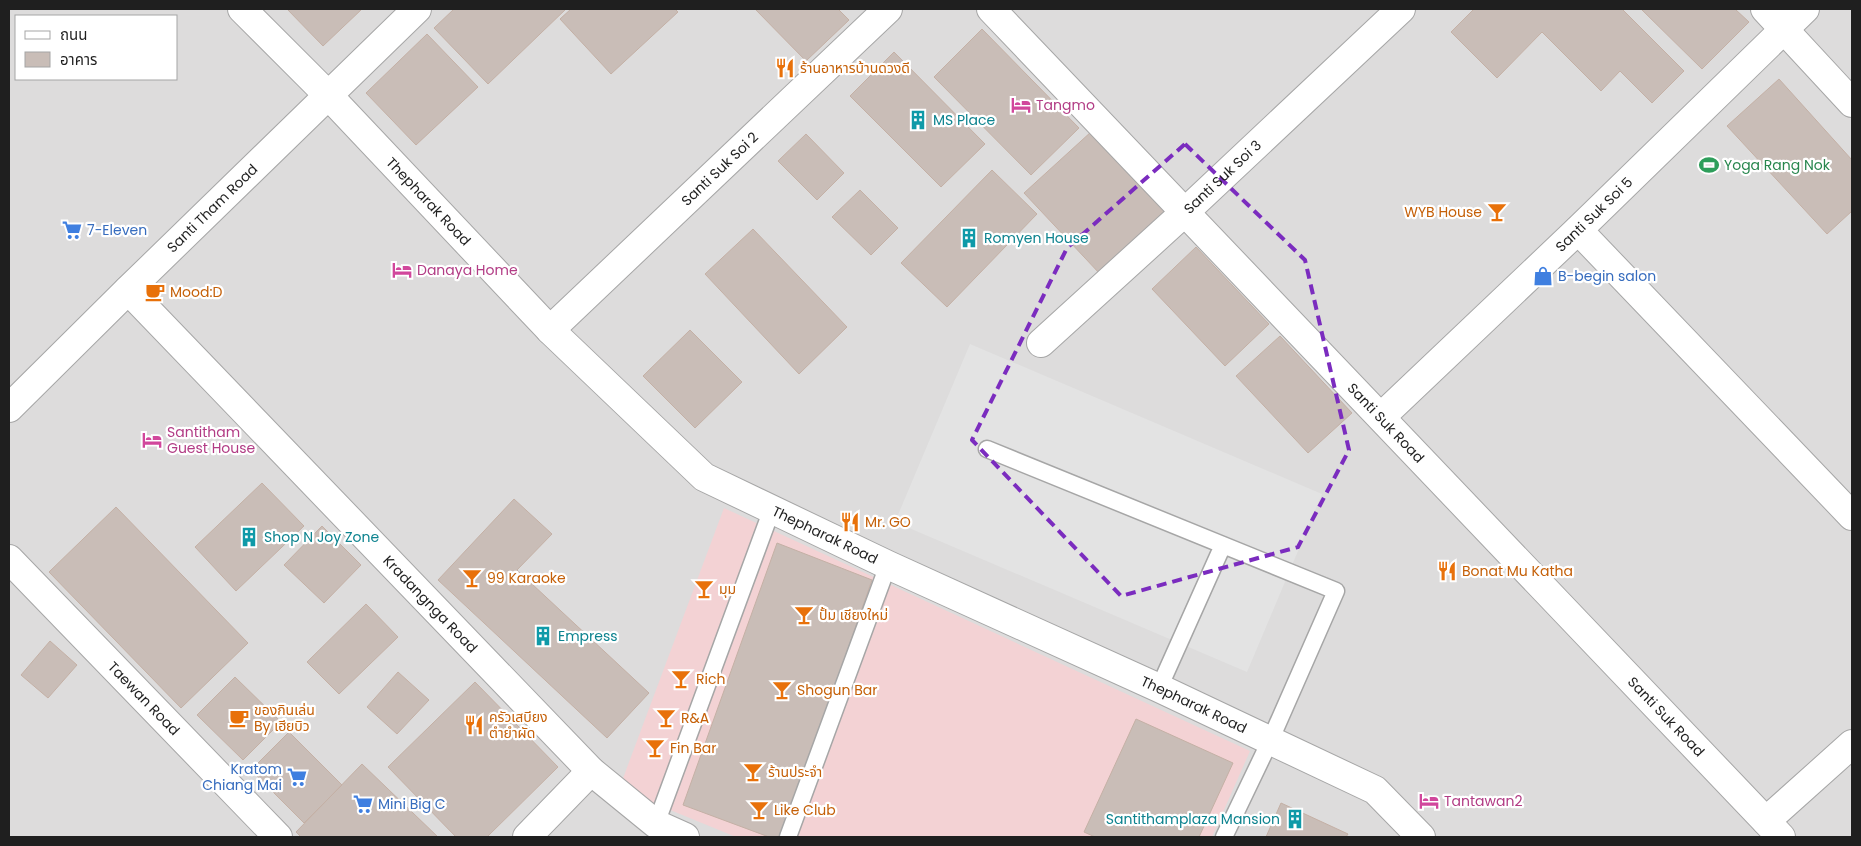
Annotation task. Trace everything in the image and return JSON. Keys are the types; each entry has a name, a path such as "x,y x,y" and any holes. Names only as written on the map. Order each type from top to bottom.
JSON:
{"street":[{"name":"Thepharak Road","path":"242,9 328,95 550,330 704,477 888,565 1159,688 1375,790 1421,837"},
{"name":"Santi Tham Road","path":"9,408 417,9"},
{"name":"Santi Suk Soi 2","path":"550,330 888,9"},
{"name":"Santi Suk Road","path":"991,9 1774,829"},
{"name":"Santi Suk Soi 3","path":"1042,342 1185,212 1401,9"},
{"path":"1765,9 1852,103"},
{"name":"Santi Suk Soi 5","path":"1381,417 1578,230 1805,9"},
{"path":"1578,230 1852,516"},
{"name":"Kradangnga Road","path":"128,290 591,771 656,824 685,837"},
{"name":"Taewan Road","path":"9,559 278,837"},
{"path":"1774,829 1852,744"},
{"path":"527,837 591,771"}],"lane":[{"path":"987,449 1336,591 1270,741 1224,837"},
{"path":"656,824 772,509"},
{"path":"1159,688 1223,545"},
{"path":"788,837 888,565"}],"highlighted area":[{"path":"1185,144 1305,260 1349,450 1298,547 1121,596 972,440 1067,248"}],"shaded area":[{"path":"9,9 1852,9 1852,837 9,837"},
{"path":"970,344 1322,494 1247,672 895,522"},
{"path":"724,508 1250,751 1212,837 736,837 619,789"}],"building":[{"path":"287,9 362,9 323,46"},
{"path":"454,9 566,9 488,84 434,28"},
{"path":"571,9 675,9 678,12 611,74 560,19"},
{"path":"755,9 838,9 849,20 806,61"},
{"path":"1474,9 1622,9 1684,71 1652,103 1620,71 1601,91 1542,32 1497,78 1451,32"},
{"path":"1641,9 1735,9 1749,22 1702,69"},
{"path":"982,29 1079,128 1031,175 934,77"},
{"path":"427,34 478,87 416,145 366,93"},
{"name":"MS Place","path":"894,52 985,144 941,187 850,96"},
{"path":"1779,79 1852,160 1852,211 1827,234 1727,126"},
{"path":"1092,131 1167,211 1100,274 1024,193"},
{"path":"806,134 844,173 817,200 778,161"},
{"name":"Romyen House","path":"992,170 1037,214 947,307 901,263"},
{"path":"860,190 898,228 871,255 832,217"},
{"path":"753,229 847,327 799,374 705,274"},
{"path":"1196,247 1269,324 1225,366 1152,289"},
{"path":"690,330 742,382 695,428 643,376"},
{"path":"1280,336 1352,413 1308,453 1236,376"},
{"name":"Shop N Joy Zone","path":"262,483 304,526 236,591 195,547"},
{"name":"Empress","path":"514,499 552,534 517,570 649,693 607,738 438,580"},
{"path":"116,507 248,643 181,708 49,572"},
{"path":"322,526 361,565 324,603 284,565"},
{"path":"777,543 872,580 782,837 769,837 683,805"},
{"path":"366,604 398,637 339,694 307,662"},
{"path":"50,641 77,665 48,698 21,675"},
{"path":"398,672 429,700 397,734 367,707"},
{"name":"ของกินเล่น By เฮียบิว","path":"235,677 281,722 243,760 197,715"},
{"name":"ครัวเสบียง ตำยำผัด","path":"475,682 558,767 487,837 456,837 388,767"},
{"path":"1136,719 1233,763 1199,837 1095,837 1084,832"},
{"name":"Kratom Chiang Mai","path":"289,732 342,785 304,823 251,770"},
{"name":"Mini Big C","path":"362,764 438,837 301,837 296,832"},
{"name":"Santithamplaza Mansion","path":"1281,803 1348,834 1346,837 1266,837"}],"place":[{"name":"ร้านอาหารบ้านดวงดี","path":"785,68"},
{"name":"Tangmo","path":"1021,105"},
{"name":"MS Place","path":"918,120"},
{"name":"Yoga Rang Nok","path":"1709,165"},
{"name":"WYB House","path":"1497,212"},
{"name":"7-Eleven","path":"72,230"},
{"name":"Romyen House","path":"969,238"},
{"name":"Danaya Home","path":"402,270"},
{"name":"B-begin salon","path":"1543,276"},
{"name":"Mood:D","path":"155,292"},
{"name":"Santitham Guest House","path":"152,440"},
{"name":"Mr. GO","path":"850,522"},
{"name":"Shop N Joy Zone","path":"249,537"},
{"name":"Bonat Mu Katha","path":"1447,571"},
{"name":"99 Karaoke","path":"472,578"},
{"name":"มุม","path":"704,589"},
{"name":"ปั้ม เชียงใหม่","path":"804,615"},
{"name":"Empress","path":"543,636"},
{"name":"Rich","path":"681,679"},
{"name":"Shogun Bar","path":"782,690"},
{"name":"ของกินเล่น By เฮียบิว","path":"239,718"},
{"name":"R&A","path":"666,718"},
{"name":"ครัวเสบียง ตำยำผัด","path":"474,725"},
{"name":"Fin Bar","path":"655,748"},
{"name":"ร้านประจำ","path":"753,772"},
{"name":"Kratom Chiang Mai","path":"297,777"},
{"name":"Tantawan2","path":"1429,801"},
{"name":"Mini Big C","path":"363,804"},
{"name":"Like Club","path":"759,810"},
{"name":"Santithamplaza Mansion","path":"1295,819"}]}
